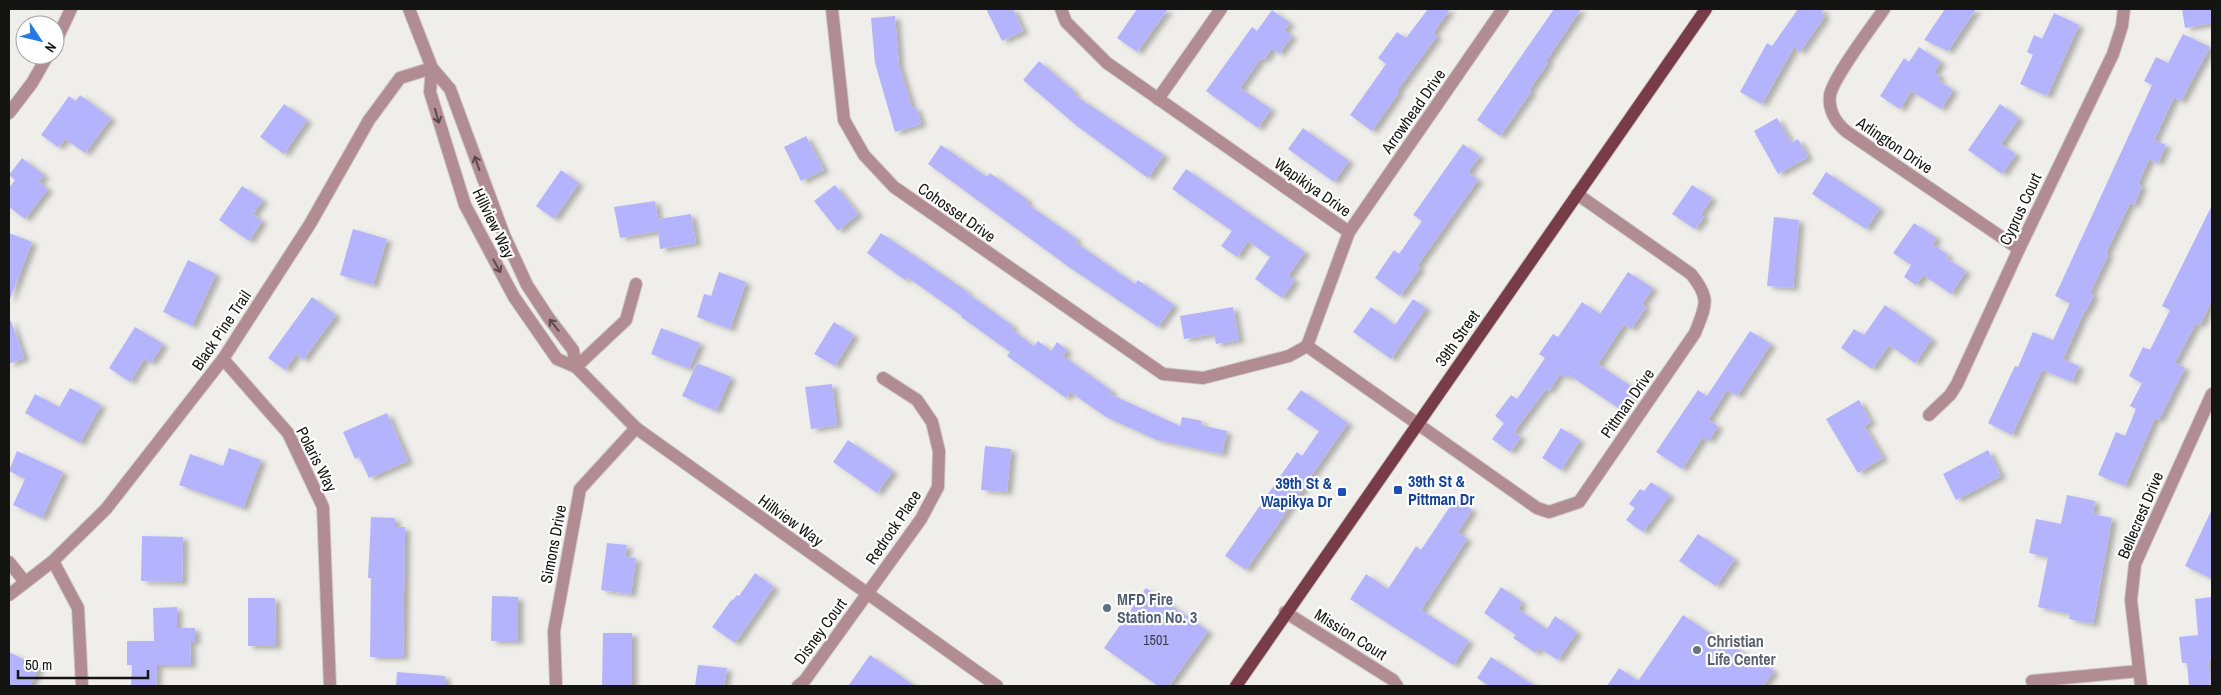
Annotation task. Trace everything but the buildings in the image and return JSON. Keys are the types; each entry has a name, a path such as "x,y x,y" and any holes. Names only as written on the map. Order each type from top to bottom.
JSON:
{"main road":[{"name":"39th Street","path":"1236,686 1285,612 1346,528 1706,9"}],"street":[{"path":"65,22 71,9"},
{"name":"Hillview Way","path":"409,9 432,68 450,89 504,235 527,285 573,350 576,367"},
{"name":"Cohosset Drive","path":"832,9 844,120 864,155 894,187 1163,374 1203,378 1289,356 1307,346"},
{"name":"Wapikiya Drive","path":"1061,9 1066,22 1107,63 1349,232 1307,346"},
{"path":"1158,99 1221,9"},
{"name":"Arrowhead Drive","path":"1349,232 1503,9"},
{"name":"Arlington Drive","path":"1884,9 1834,83 1830,101 1836,120 1847,132 2019,249"},
{"name":"Cyprus Court","path":"1929,415 1950,395 1957,384 2019,249 2113,54 2122,26 2124,9"},
{"path":"9,113 32,83 42,65"},
{"name":"Hillview Way","path":"432,68 430,92 465,205 514,297 557,359 576,367 636,428 997,686"},
{"name":"Black Pine Trail","path":"9,595 52,561 106,509 223,359 310,224 369,120 400,78 432,68"},
{"name":"Pittman Drive","path":"1418,423 1537,508 1550,512 1579,502 1695,333 1706,304 1701,287 1690,274 1577,194"},
{"path":"576,367 626,320 636,284"},
{"path":"1307,346 1418,423"},
{"name":"Polaris Way","path":"223,359 288,433 323,507 330,686"},
{"name":"Redrock Place","path":"867,594 921,519 938,487 939,451 932,422 917,400 884,378"},
{"name":"Bellecrest Drive","path":"2141,686 2130,600 2134,564 2212,394"},
{"name":"Simons Drive","path":"556,686 554,631 580,489 636,428"},
{"path":"52,561 78,608 82,686"},
{"path":"9,562 25,582"},
{"name":"Disney Court","path":"798,686 867,594"},
{"name":"Mission Court","path":"1285,612 1393,680 1397,686"},
{"path":"2032,681 2138,671"}],"place":[{"name":"39th St & Pittman Dr","path":"1398,490"},
{"name":"39th St & Wapikya Dr","path":"1342,492"},
{"name":"MFD Fire Station No. 3","path":"1107,608"},
{"name":"Christian Life Center","path":"1697,650"}]}
